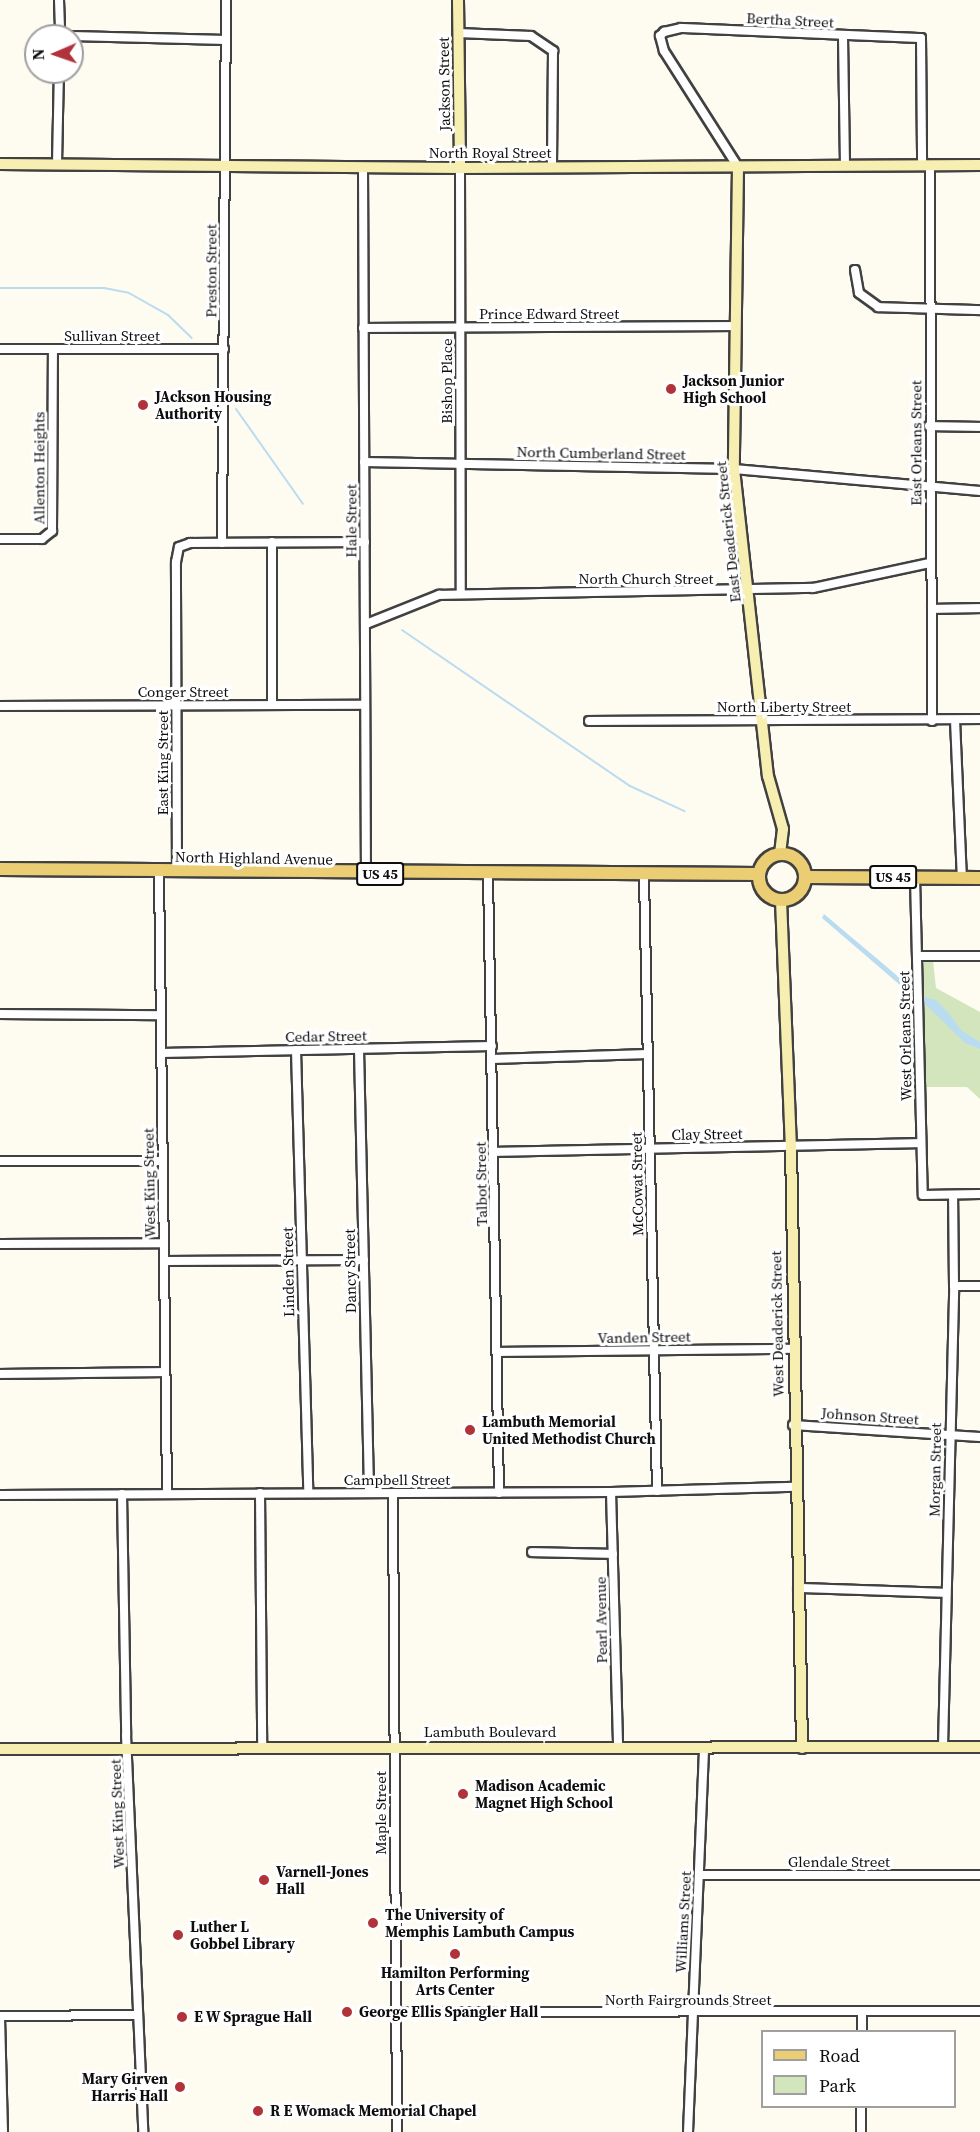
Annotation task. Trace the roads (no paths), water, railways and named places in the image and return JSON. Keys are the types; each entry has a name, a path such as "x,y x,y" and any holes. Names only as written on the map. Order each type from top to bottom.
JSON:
{"main road":[{"path":"780,854 795,857 805,877 795,896 781,900 762,889 759,874 766,860 780,854"},
{"name":"North Highland Avenue","path":"0,869 488,875 759,874"},
{"name":"US 45","path":"805,877 980,878"}],"street":[{"path":"59,0 60,24"},
{"name":"Preston Street","path":"222,543 226,0"},
{"name":"Jackson Street","path":"458,0 460,168"},
{"name":"Bertha Street","path":"738,167 664,51 660,36 681,28 843,37 921,38"},
{"path":"458,33 531,36 553,51 552,167"},
{"path":"84,36 226,40"},
{"path":"843,37 845,165"},
{"name":"East Orleans Street","path":"921,38 930,310 932,722"},
{"path":"57,164 59,84"},
{"name":"North Royal Street","path":"0,164 363,168 980,165"},
{"name":"East Deaderick Street","path":"738,167 734,469 768,776 783,830 780,854"},
{"name":"Hale Street","path":"363,168 366,874"},
{"name":"Bishop Place","path":"460,168 461,594"},
{"path":"855,270 860,293 878,307 980,310"},
{"name":"Prince Edward Street","path":"363,328 736,326"},
{"name":"Sullivan Street","path":"0,349 224,349"},
{"name":"Allenton Heights","path":"0,539 42,539 52,531 53,349"},
{"path":"929,426 980,427"},
{"name":"North Cumberland Street","path":"364,462 734,469 980,491"},
{"path":"272,542 272,705"},
{"path":"222,543 365,542"},
{"name":"East King Street","path":"177,872 176,562 179,548 190,543 222,543"},
{"name":"North Church Street","path":"366,624 382,620 427,597 461,594 748,592 832,585 930,563"},
{"path":"932,609 980,608"},
{"name":"Conger Street","path":"0,706 366,705"},
{"name":"North Liberty Street","path":"589,721 932,722 980,719"},
{"path":"955,720 962,878"},
{"name":"West King Street","path":"159,872 167,1494"},
{"name":"Talbot Street","path":"488,875 499,1493"},
{"name":"McCowat Street","path":"644,876 657,1491"},
{"name":"West Orleans Street","path":"915,878 923,1195 953,1195"},
{"name":"West Deaderick Street","path":"781,900 791,1146 792,1349 802,1749"},
{"path":"917,956 980,956"},
{"path":"0,1014 161,1015"},
{"name":"Cedar Street","path":"161,1053 492,1046"},
{"name":"Dancy Street","path":"359,1049 369,1493"},
{"name":"Linden Street","path":"296,1050 308,1493"},
{"path":"492,1059 648,1054"},
{"name":"Clay Street","path":"494,1152 921,1143"},
{"path":"0,1161 163,1161"},
{"path":"953,1195 980,1194"},
{"name":"Morgan Street","path":"943,1747 954,1286 953,1195"},
{"path":"0,1244 164,1243"},
{"path":"164,1262 363,1260"},
{"path":"954,1286 980,1286"},
{"name":"Vanden Street","path":"497,1352 792,1349"},
{"path":"0,1374 165,1372"},
{"name":"Johnson Street","path":"794,1425 980,1437"},
{"name":"Campbell Street","path":"0,1495 611,1492 795,1487"},
{"name":"Pearl Avenue","path":"611,1492 618,1747"},
{"name":"Maple Street","path":"393,1493 397,2132"},
{"name":"West King Street","path":"122,1494 128,1748 142,2132"},
{"path":"260,1494 262,1747"},
{"path":"531,1552 613,1554"},
{"path":"798,1588 946,1593"},
{"name":"Lambuth Boulevard","path":"0,1749 618,1747 704,1750 980,1747"},
{"name":"Williams Street","path":"688,2132 704,1750"},
{"name":"Glendale Street","path":"699,1875 980,1875"},
{"name":"North Fairgrounds Street","path":"395,2012 692,2014 980,2011"},
{"path":"862,2012 862,2030"},
{"path":"3,2132 0,2016 137,2015"},
{"path":"861,2108 861,2132"}],"water":[{"path":"824,914 907,984 907,991 822,918"},
{"path":"924,997 936,1000 961,1030 980,1042 980,1049 965,1043 924,1003"}],"waterway":[{"path":"0,288 104,288 129,293 168,315 192,338"},
{"path":"236,409 303,504"},
{"path":"402,630 630,786 684,811"}],"place":[{"name":"Jackson Junior High School","path":"671,389"},
{"name":"JAckson Housing Authority","path":"143,405"},
{"name":"Lambuth Memorial United Methodist Church","path":"470,1430"},
{"name":"Madison Academic Magnet High School","path":"463,1794"},
{"name":"Varnell-Jones Hall","path":"264,1880"},
{"name":"The University of Memphis Lambuth Campus","path":"373,1923"},
{"name":"Luther L Gobbel Library","path":"178,1935"},
{"name":"Hamilton Performing Arts Center","path":"455,1954"},
{"name":"George Ellis Spangler Hall","path":"347,2012"},
{"name":"E W Sprague Hall","path":"182,2017"},
{"name":"Mary Girven Harris Hall","path":"180,2087"},
{"name":"R E Womack Memorial Chapel","path":"258,2111"}]}
